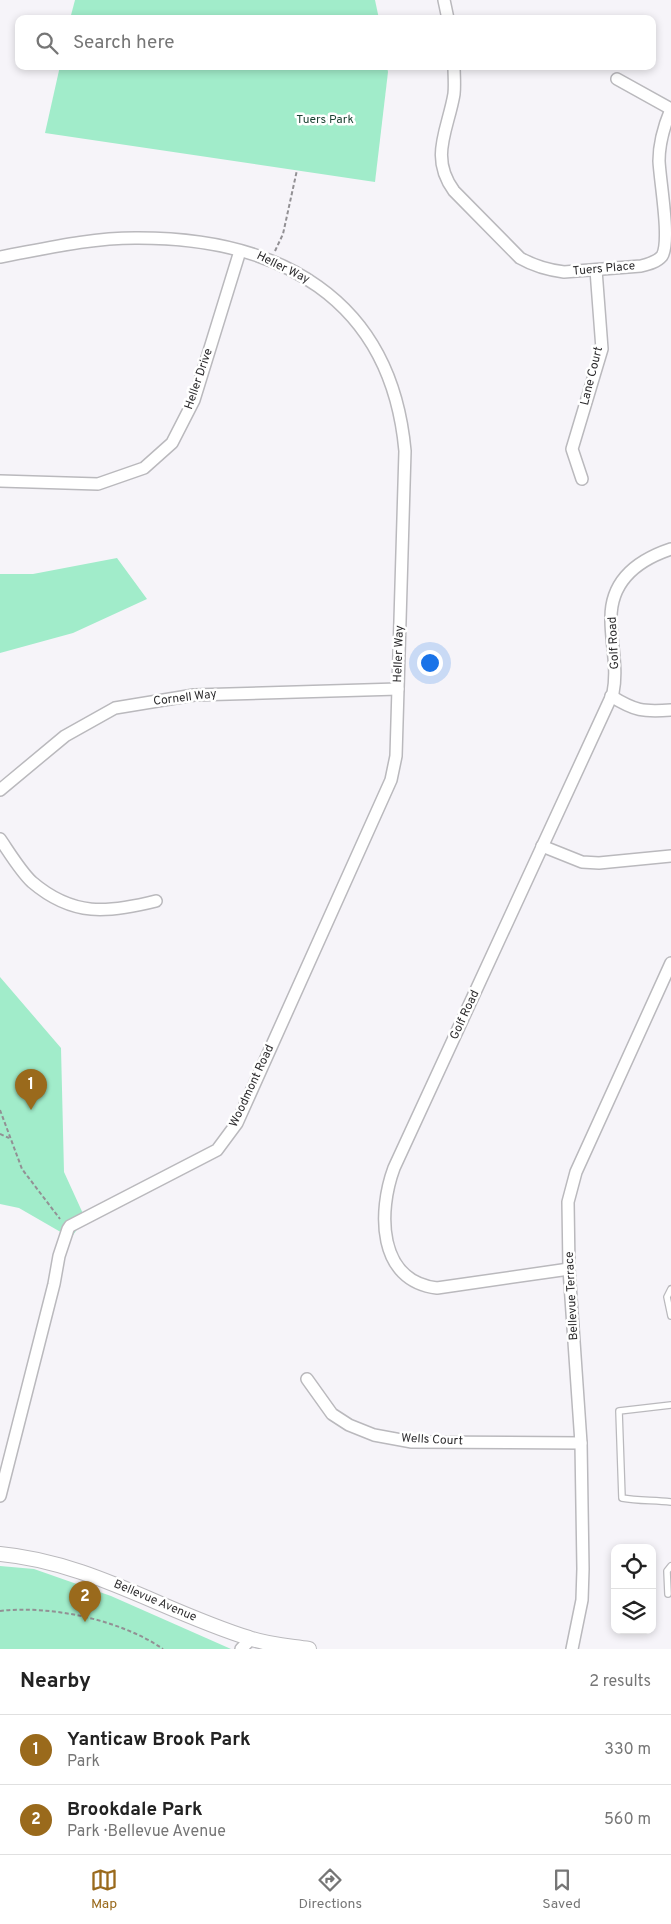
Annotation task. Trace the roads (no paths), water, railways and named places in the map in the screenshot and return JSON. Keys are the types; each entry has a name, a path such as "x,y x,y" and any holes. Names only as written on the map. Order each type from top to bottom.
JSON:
{"street":[{"path":"444,0 447,15"},
{"name":"Tuers Place","path":"454,70 454,92 441,156 443,172 454,191 520,258 552,271 596,270 650,264 658,260 665,250 667,236 659,149 663,130 671,109"},
{"path":"617,79 671,109"},
{"name":"Heller Way","path":"0,257 96,240 134,238 188,240 256,254 270,260 312,281 346,310 369,339 384,365 399,407 405,451 398,689"},
{"name":"Heller Drive","path":"0,481 98,484 144,468 172,443 194,400 240,251"},
{"name":"Lane Court","path":"582,479 572,449 602,349 596,270"},
{"name":"Golf Road","path":"569,1269 437,1288 430,1287 410,1278 395,1263 390,1253 385,1228 386,1198 394,1168 611,696 616,679 610,618 614,598 623,580 634,566 655,554 671,549"},
{"name":"Cornell Way","path":"0,790 65,736 115,708 194,695 398,689"},
{"name":"Woodmont Road","path":"0,1496 54,1284 59,1256 68,1229 70,1226 217,1150 237,1123 391,780 396,756 398,689"},
{"path":"611,696 632,709 649,712 671,710"},
{"path":"0,839 32,882 60,900 82,908 109,911 156,901"},
{"path":"542,846 582,862 599,863 671,856"},
{"name":"Bellevue Terrace","path":"572,1649 582,1600 581,1443 569,1269 568,1202 576,1172 671,964"},
{"name":"Wells Court","path":"307,1379 332,1414 349,1425 374,1435 412,1442 581,1443"},
{"name":"Bellevue Avenue","path":"0,1554 28,1557 66,1566 212,1626 248,1646 269,1644 309,1649"}],"lane":[{"path":"671,1289 667,1297 671,1316"},
{"path":"671,1404 619,1411 622,1498 636,1501 646,1499 671,1502"},
{"path":"670,1594 667,1571 671,1566"}],"place":[{"name":"Yanticaw Brook Park","path":"31,1110"},
{"name":"Brookdale Park","path":"85,1622"}],"park label":[{"name":"Tuers Park","path":"325,120"}]}
